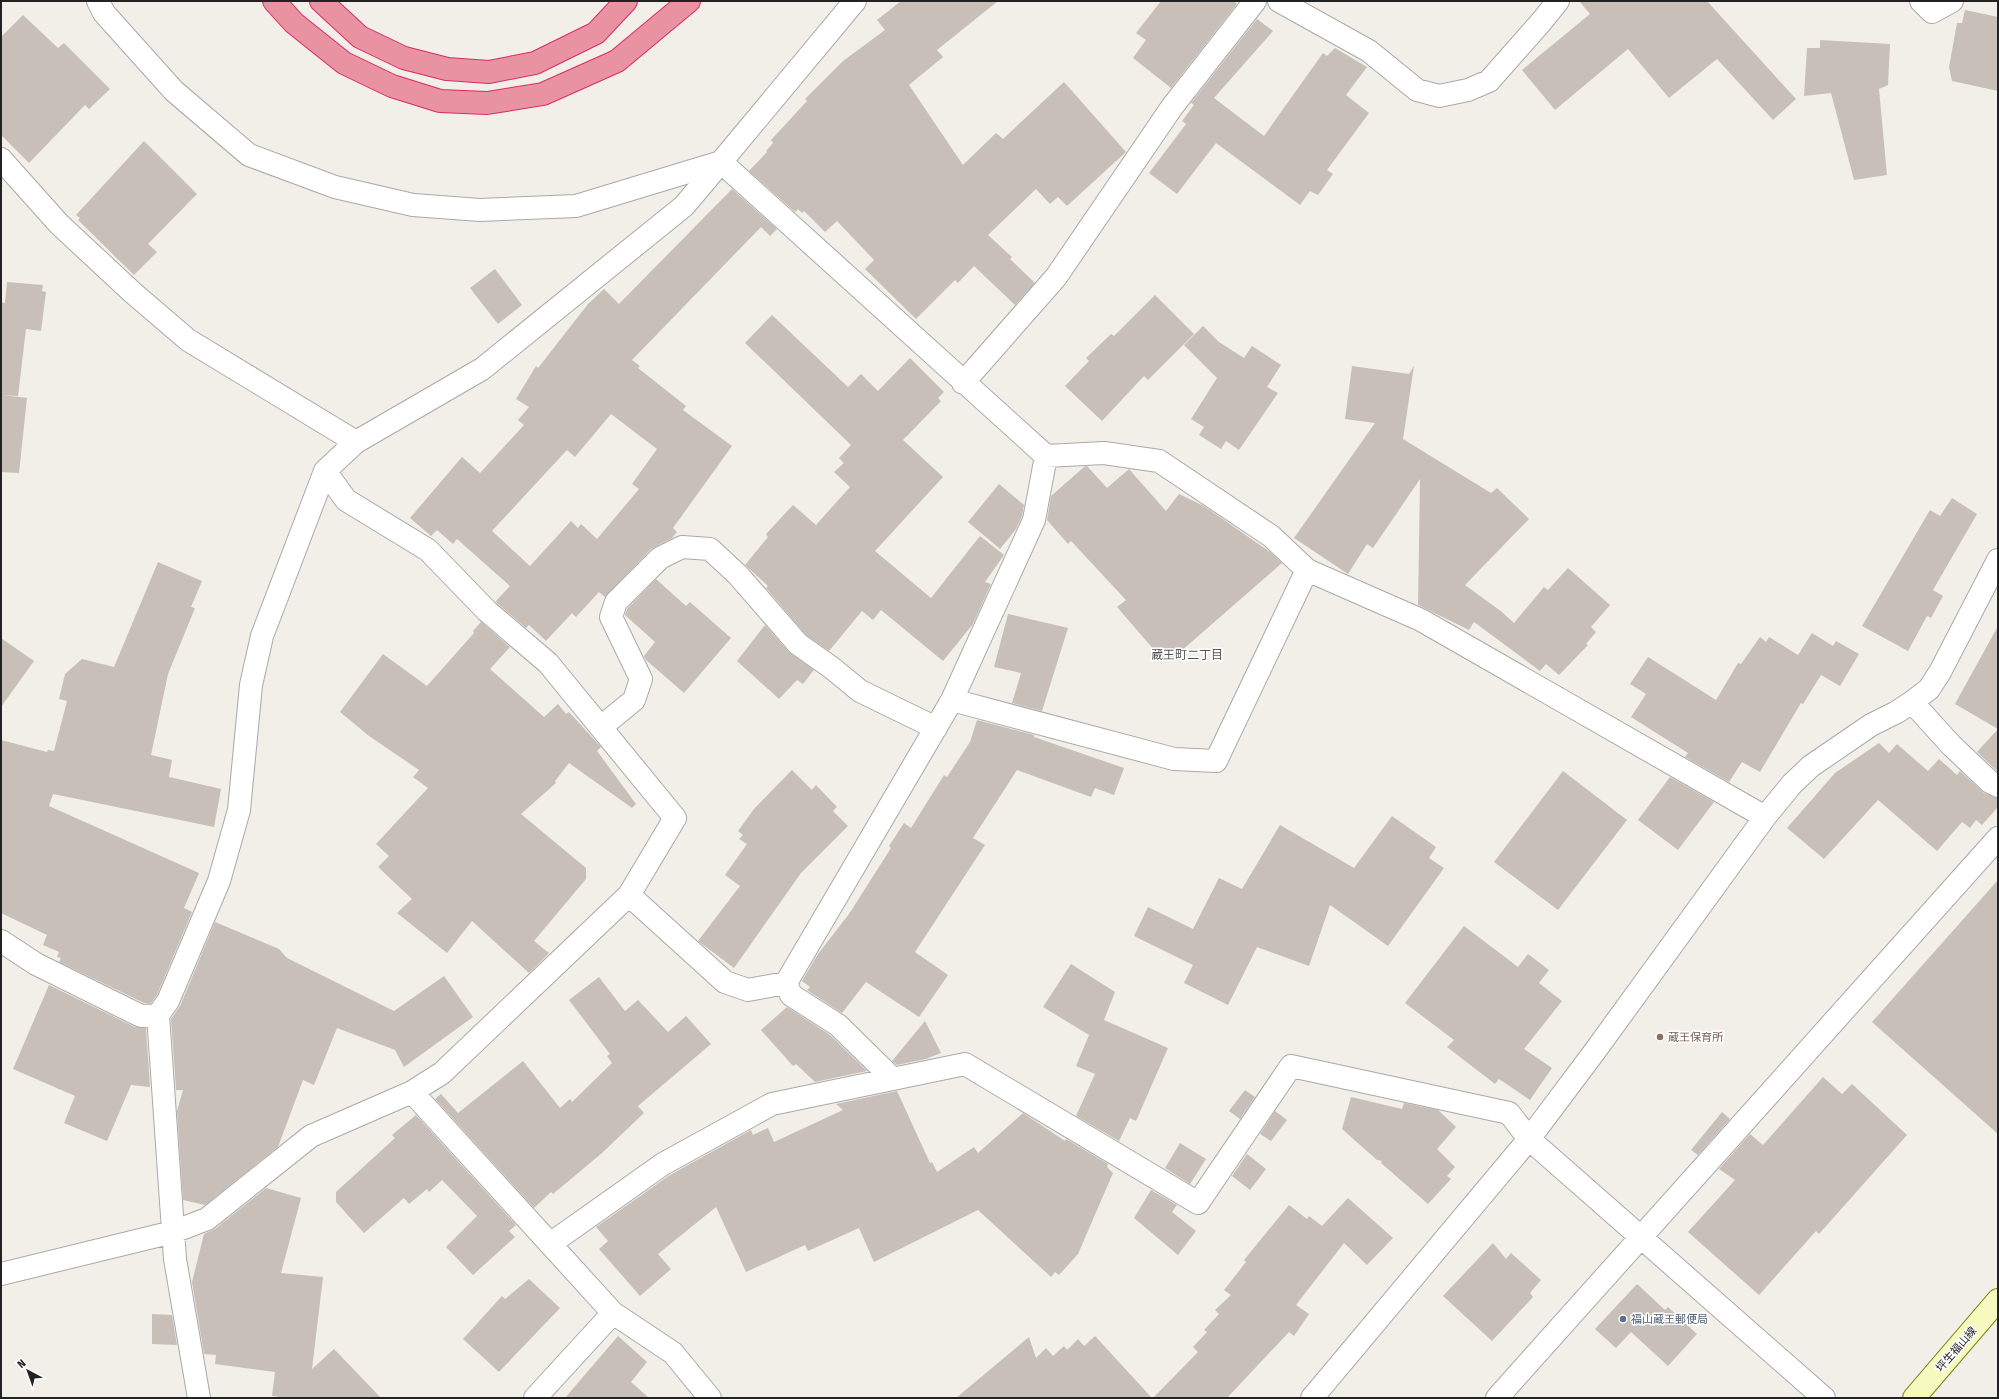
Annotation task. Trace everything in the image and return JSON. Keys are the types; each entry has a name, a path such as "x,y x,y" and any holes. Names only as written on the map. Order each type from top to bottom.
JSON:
{"highway":[{"path":"274,1 294,23 344,63 392,86 440,101 487,103 543,94 617,61 689,1"},
{"path":"321,1 360,38 404,58 447,69 490,72 535,63 596,33 626,1"}],"main road":[{"name":"坪生福山線","path":"1914,1398 1998,1300"}],"street":[{"path":"98,1 104,13 174,91 249,155 335,186 413,205 480,210 576,206 721,162"},
{"path":"199,1398 175,1259 158,1015 168,1001 219,881 239,810 251,685 262,636 325,471 356,442 482,369 684,206 855,1"},
{"path":"964,383 1056,277 1172,107 1255,1"},
{"path":"1279,1 1369,51 1417,90 1439,96 1468,90 1489,81 1558,1"},
{"path":"1922,1 1932,12 1952,1"},
{"path":"1,160 59,224 132,292 188,340 356,442"},
{"path":"721,162 1046,456 1104,453 1159,461 1271,536 1307,570 1421,620 1765,817"},
{"path":"629,895 725,982 748,990 786,983 952,700 1034,520 1046,456"},
{"path":"1,1274 173,1232 207,1219 312,1136 412,1092 442,1073 629,895 675,818 548,663 487,611 428,550 346,500 325,471"},
{"path":"601,727 634,700 641,679 611,617 616,602 660,558 682,547 710,549 738,575 798,644 860,691 936,728"},
{"path":"1312,1398 1529,1138 1595,1051 1765,817 1792,784 1811,766 1871,725 1897,712 1928,689 1940,672 1998,560"},
{"path":"952,700 1174,759 1216,760 1307,570"},
{"path":"1912,702 1951,745 1990,782 1998,786"},
{"path":"1497,1398 1998,838"},
{"path":"1,941 36,964 141,1016 158,1015"},
{"path":"786,983 792,994 838,1026 893,1079"},
{"path":"550,1244 663,1164 772,1104 966,1064 1198,1203 1291,1066 1509,1113 1529,1138 1824,1398"},
{"path":"412,1092 614,1313 673,1353 710,1398"},
{"path":"535,1398 614,1313"}],"building":[{"path":"901,1 998,1 937,50 943,57 909,85 963,165 996,133 1003,139 1064,82 1126,152 1067,206 1058,197 1050,204 1036,189 988,235 1012,257 1010,259 1035,283 1015,305 974,266 958,283 955,280 916,319 865,269 874,260 837,221 825,232 804,211 802,213 798,209 795,212 749,171 767,152 766,151 773,143 771,140 807,101 805,99 843,61 885,30 877,20"},
{"path":"1161,1 1234,1 1237,4 1171,88 1133,58 1146,40 1136,33"},
{"path":"1579,1 1707,1 1796,99 1773,120 1717,59 1669,98 1628,49 1555,110 1522,70 1590,14"},
{"path":"1965,10 1998,17 1998,91 1952,81 1949,67 1957,23 1962,23"},
{"path":"23,15 58,48 64,43 110,89 89,109 85,105 29,163 1,135 1,37"},
{"path":"1257,19 1273,31 1214,98 1264,136 1323,53 1327,56 1335,48 1367,67 1346,95 1369,113 1327,170 1333,174 1318,195 1310,191 1300,205 1216,143 1177,194 1149,173 1186,124 1182,121 1194,105 1191,103"},
{"path":"1820,40 1890,44 1888,85 1879,89 1887,175 1854,180 1831,93 1804,96 1807,48 1820,48"},
{"path":"144,141 197,194 148,244 157,252 134,275 78,220 80,218 76,215"},
{"path":"732,189 777,229 770,236 761,227 632,360 640,366 638,368 686,406 683,410 732,446 673,528 677,532 672,538 651,549 605,597 599,592 576,617 572,613 546,641 529,625 526,628 497,603 496,601 510,586 457,539 453,544 437,530 431,536 410,518 462,457 480,473 524,425 518,420 529,407 516,399 536,366 538,368 588,304 604,289 619,304","holes":["611,414 657,449 632,484 639,489 597,539 581,524 578,528 571,521 530,566 492,531 567,450 575,457"]},
{"path":"495,269 522,305 498,324 470,288"},
{"path":"7,282 43,285 42,291 46,292 41,331 26,329 18,396 2,395 27,398 19,473 1,472 1,302 5,303"},
{"path":"1155,295 1194,334 1148,380 1144,376 1102,421 1065,386 1089,361 1086,358 1111,334 1114,336"},
{"path":"772,315 848,387 861,374 878,391 910,358 944,392 938,398 941,401 903,440 943,477 875,551 931,598 980,536 1004,555 985,582 991,584 973,624 943,661 881,610 873,620 862,611 829,651 806,635 766,588 768,586 745,565 768,537 766,534 793,505 816,525 850,487 834,472 844,463 839,458 851,445 745,343"},
{"path":"1203,326 1219,342 1244,358 1252,346 1281,365 1267,387 1278,393 1239,450 1226,441 1221,449 1199,435 1204,427 1191,419 1217,378 1184,345"},
{"path":"1352,366 1409,374 1414,366 1403,439 1491,493 1497,488 1529,519 1465,585 1502,612 1514,623 1544,587 1548,590 1568,568 1610,605 1591,627 1596,632 1586,644 1588,645 1559,675 1546,664 1540,671 1474,622 1469,630 1418,605 1420,479 1373,548 1367,544 1348,574 1294,538 1375,423 1345,419"},
{"path":"1087,466 1107,488 1129,469 1166,511 1179,494 1204,506 1270,552 1282,563 1172,659 1168,654 1162,659 1117,607 1126,600 1071,541 1068,544 1047,520 1051,496"},
{"path":"999,484 1024,505 1022,516 1016,529 1000,549 968,522"},
{"path":"1952,498 1977,514 1933,590 1943,596 1931,618 1927,616 1908,651 1862,626 1930,510 1940,516"},
{"path":"158,562 202,581 191,607 195,608 168,674 151,755 172,760 169,777 221,789 214,827 53,794 49,806 199,873 184,908 192,912 157,995 151,1003 144,1003 59,962 61,958 57,957 59,952 43,945 47,935 1,913 1,740 47,752 48,750 54,751 67,701 59,699 65,674 82,659 114,667"},
{"path":"656,579 686,606 690,602 731,638 684,693 646,660 644,656 655,642 625,615 627,609"},
{"path":"1008,614 1068,628 1042,711 1012,703 1021,673 994,667"},
{"path":"481,622 510,647 490,669 544,717 558,704 566,714 569,712 601,747 597,751 636,804 632,808 569,763 555,781 556,783 521,814 586,868 586,879 534,941 549,953 529,973 472,921 447,953 397,913 412,899 378,867 389,856 376,844 428,788 413,777 419,770 369,736 340,712 383,654 427,686 474,633 473,631"},
{"path":"765,625 789,652 814,670 803,684 797,680 779,699 737,661"},
{"path":"1998,626 1998,729 1955,704"},
{"path":"1812,633 1833,646 1836,641 1859,654 1840,686 1821,675 1803,704 1801,703 1760,772 1742,762 1729,782 1685,757 1688,753 1631,717 1646,694 1630,684 1648,657 1716,700 1738,663 1741,664 1760,637 1766,642 1769,637 1798,655"},
{"path":"1,638 34,661 1,707"},
{"path":"977,720 1034,735 1034,737 1124,768 1114,795 1095,788 1091,797 1017,770 973,838 985,845 915,952 948,975 919,1017 866,982 842,1013 807,990 810,987 802,981 818,954 849,914 891,848 889,846 904,823 911,828 944,775 947,777 970,742"},
{"path":"1998,729 1998,772 1977,752"},
{"path":"1879,743 1889,753 1897,744 1928,771 1939,759 1957,775 1960,771 1984,793 1998,798 1998,807 1982,825 1976,820 1970,828 1962,822 1937,851 1878,800 1824,859 1787,828 1835,773"},
{"path":"792,770 812,790 816,785 837,807 833,811 848,826 801,873 734,968 698,941 740,886 725,875 747,844 739,839 743,835 738,831 754,809"},
{"path":"1563,771 1627,820 1558,910 1494,862"},
{"path":"1670,777 1714,802 1678,850 1638,820"},
{"path":"1392,816 1436,847 1429,858 1444,868 1388,946 1330,905 1309,966 1257,947 1228,1005 1184,983 1193,965 1134,936 1148,907 1193,929 1219,878 1242,889 1280,825 1354,868"},
{"path":"1998,880 1998,1134 1872,1022"},
{"path":"215,922 279,949 287,958 394,1011 444,976 473,1017 404,1067 395,1050 337,1028 314,1085 303,1080 278,1147 205,1205 183,1200 177,1111 183,1090 176,1090 171,1019 180,1006"},
{"path":"1464,926 1518,967 1528,954 1549,970 1539,983 1562,1001 1524,1049 1552,1068 1530,1100 1499,1079 1495,1084 1447,1047 1454,1040 1405,1003"},
{"path":"1071,964 1115,992 1104,1020 1168,1048 1136,1121 1130,1118 1119,1141 1076,1116 1095,1074 1076,1066 1089,1035 1043,1007"},
{"path":"599,977 625,1011 638,1000 668,1032 686,1016 711,1044 638,1106 644,1113 602,1153 553,1194 551,1192 534,1208 435,1099 441,1094 458,1113 523,1061 560,1108 570,1099 572,1102 612,1063 607,1056 610,1054 569,1000"},
{"path":"49,985 135,1027 146,1028 150,1087 131,1085 107,1141 64,1123 75,1096 13,1069"},
{"path":"787,1007 830,1035 867,1071 815,1082 796,1064 793,1066 761,1030"},
{"path":"925,1021 941,1053 926,1059 897,1065 892,1061"},
{"path":"1823,1077 1842,1094 1852,1084 1907,1135 1819,1234 1816,1231 1759,1295 1688,1232 1735,1180 1719,1169 1750,1134 1763,1145"},
{"path":"1245,1090 1255,1097 1240,1119 1229,1111"},
{"path":"897,1091 930,1163 932,1162 937,1172 974,1147 978,1153 1023,1113 1065,1141 1066,1139 1108,1164 1107,1167 1113,1173 1078,1254 1059,1275 1055,1272 1051,1277 978,1210 874,1262 859,1228 808,1251 805,1245 746,1272 716,1207 658,1254 671,1269 640,1296 599,1249 608,1241 596,1227 670,1175 751,1130 753,1135 768,1128 774,1142 843,1110 836,1104"},
{"path":"1351,1097 1402,1109 1404,1103 1438,1110 1456,1127 1437,1149 1455,1167 1447,1176 1451,1179 1428,1204 1381,1163 1382,1161 1377,1160 1342,1129"},
{"path":"1275,1111 1287,1120 1271,1141 1260,1134"},
{"path":"1722,1112 1730,1119 1698,1155 1691,1150"},
{"path":"416,1115 516,1225 509,1231 515,1237 473,1275 446,1247 477,1216 442,1180 429,1192 427,1189 409,1204 404,1198 364,1233 336,1202 336,1192 395,1138 392,1135"},
{"path":"1180,1143 1206,1159 1190,1184 1165,1168"},
{"path":"1247,1154 1266,1169 1250,1190 1232,1176"},
{"path":"266,1188 301,1198 281,1273 323,1277 312,1369 334,1349 381,1398 278,1398 280,1397 272,1396 275,1372 215,1364 216,1355 204,1354 192,1282 204,1234 215,1229"},
{"path":"1151,1190 1177,1205 1172,1212 1196,1231 1178,1255 1134,1218"},
{"path":"1348,1198 1393,1238 1367,1265 1344,1243 1296,1305 1309,1314 1294,1336 1289,1332 1227,1398 1153,1398 1198,1352 1193,1347 1207,1332 1204,1330 1219,1314 1215,1310 1231,1295 1224,1290 1246,1262 1244,1260 1289,1205 1307,1219 1309,1216 1322,1226"},
{"path":"1493,1243 1506,1259 1511,1253 1541,1280 1530,1293 1533,1297 1492,1341 1443,1296"},
{"path":"529,1279 560,1308 499,1372 463,1339 502,1296 505,1299"},
{"path":"1637,1284 1665,1310 1668,1307 1697,1334 1668,1366 1631,1332 1616,1348 1595,1329"},
{"path":"152,1314 172,1315 177,1345 152,1344"},
{"path":"618,1336 647,1362 631,1382 649,1398 565,1398"},
{"path":"1095,1336 1152,1398 956,1398 1029,1337 1036,1358 1046,1348 1053,1356 1064,1346 1067,1350 1078,1339 1084,1346"}],"place":[{"name":"蔵王保育所","path":"1660,1037"},
{"name":"福山蔵王郵便局","path":"1623,1319"}],"district":[{"name":"蔵王町二丁目","path":"1187,655"}]}
